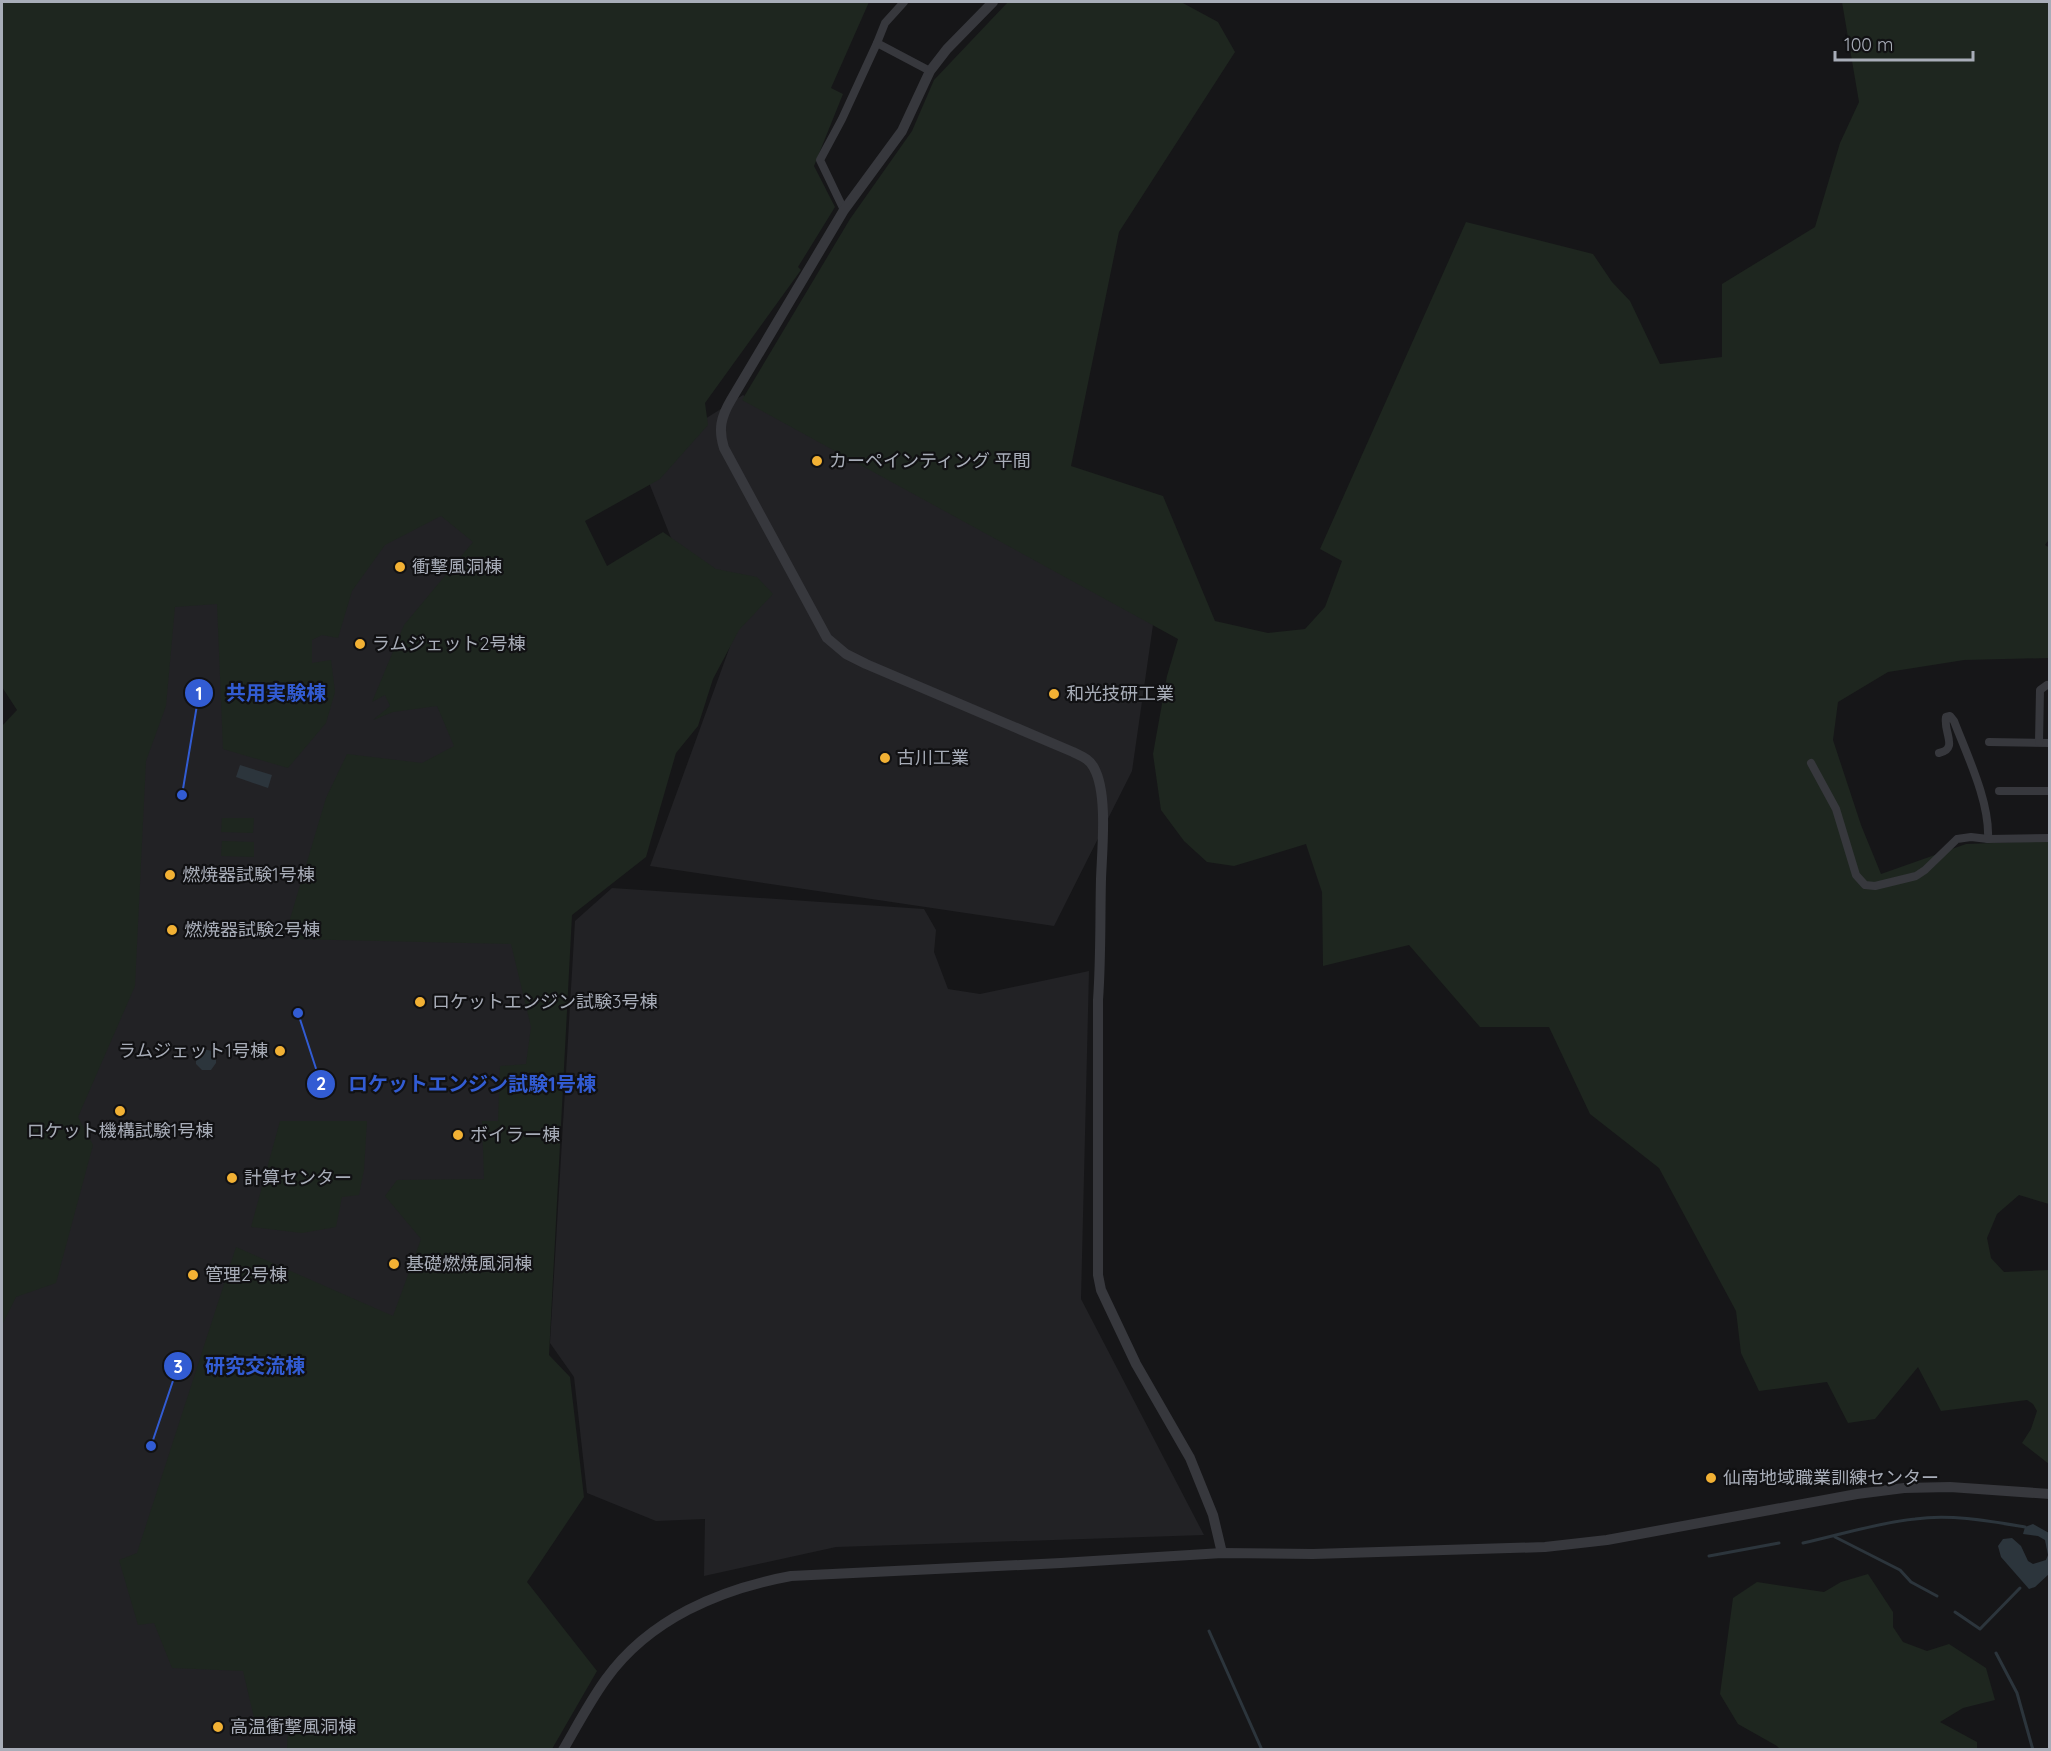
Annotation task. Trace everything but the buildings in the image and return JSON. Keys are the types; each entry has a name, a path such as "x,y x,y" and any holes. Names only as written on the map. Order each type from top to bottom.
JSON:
{"street":[{"path":"844,210 820,160 842,119 885,23 904,2"},
{"path":"993,2 930,71 902,131 844,210 723,413 720,424 722,442 782,559 827,638 846,654 866,664 1086,758 1094,767 1099,780 1103,842 1101,966 1098,1000 1098,1275 1101,1290 1136,1364 1190,1458 1214,1515 1222,1552"},
{"path":"877,43 930,71"},
{"path":"2039,742 2040,690 2047,685"},
{"path":"1939,753 1949,749 1945,722 1946,717 1950,716 1977,781 1985,809 1988,839"},
{"path":"1989,742 2049,743"},
{"path":"1811,763 1836,809 1856,875 1864,885 1875,886 1916,876 1957,839 1971,837 2049,838"},
{"path":"1999,791 2049,791"},
{"path":"563,1749 608,1677 635,1647 665,1624 723,1593 790,1576 1061,1563 1222,1552 1313,1554 1545,1547 1607,1540 1857,1494 1904,1488 1950,1486 2049,1494"}],"shaded area":[{"path":"2,2 869,2 831,88 843,94 814,166 835,207 798,267 801,270 705,403 708,425 660,479 585,521 607,566 663,532 716,569 757,577 773,594 739,630 713,679 698,726 676,753 646,857 572,915 549,1355 570,1377 584,1497 527,1582 597,1671 552,1749 287,1749 288,1728 256,1726 243,1671 172,1668 154,1623 138,1625 119,1560 137,1553 236,1247 393,1316 421,1239 385,1196 397,1180 484,1179 482,1121 498,1121 500,1066 526,1064 531,1027 511,944 292,939 290,919 326,798 347,754 422,763 454,746 437,706 393,712 373,720 390,706 385,695 372,702 404,625 473,542 441,516 385,545 352,591 338,638 322,635 312,640 312,663 331,660 335,692 326,723 288,768 223,749 217,604 175,607 166,706 146,761 135,986 78,1117 93,1145 56,1283 16,1297 2,1325 2,726 17,710 2,687"},
{"path":"287,2 585,786 463,1749 2,1749 2,816"},
{"path":"1008,2 1181,2 1218,22 1235,52 1119,232 1071,466 1163,496 1215,621 1268,633 1305,629 1325,607 1342,561 1320,549 1466,222 1593,254 1612,282 1630,301 1660,364 1722,357 1722,284 1815,227 1840,143 1859,102 1842,2 2049,2 2050,538 2045,545 2050,548 2049,658 1964,660 1888,672 1838,702 1833,740 1861,825 1881,874 1966,844 2049,841 2049,1204 2019,1195 1997,1214 1987,1238 1991,1258 2004,1272 2049,1270 2049,1464 2022,1443 2031,1429 2037,1411 2033,1404 2027,1400 1941,1411 1918,1367 1875,1419 1848,1423 1827,1382 1759,1391 1741,1353 1736,1311 1659,1168 1590,1114 1549,1027 1480,1027 1409,945 1323,966 1322,892 1306,844 1234,866 1207,862 1184,841 1161,810 1153,754 1167,676 1178,639 742,400 850,219 912,131 934,80"},
{"path":"743,395 1154,618 1132,771 1054,926 650,866 744,608 671,538 640,460"},
{"path":"240,765 272,775 268,788 236,777"},
{"path":"222,818 254,818 253,833 221,832"},
{"path":"222,841 254,842 254,857 221,856"},
{"path":"612,888 924,909 936,930 934,952 948,989 980,994 1089,971 1081,1299 1204,1535 836,1547 704,1576 705,1519 656,1521 587,1493 574,1377 550,1343 575,921"},
{"path":"203,1049 212,1051 216,1056 216,1063 211,1070 202,1070 196,1064 196,1056"},
{"path":"280,1121 367,1121 364,1170 359,1195 342,1197 336,1227 302,1233 251,1227"},
{"path":"2033,1524 2049,1533 2049,1574 2035,1587 2029,1589 2001,1557 1998,1546 2003,1539 2012,1538 2021,1546 2028,1561 2033,1564 2046,1560 2048,1555 2045,1540 2038,1536 2023,1534 2025,1527"},
{"path":"1868,1574 1893,1612 1893,1627 1903,1642 1927,1651 1949,1644 1986,1668 1995,1700 1963,1708 1940,1722 1977,1742 1977,1749 1780,1749 1738,1724 1720,1694 1733,1598 1757,1582 1824,1592 1841,1582"}],"waterway":[{"path":"1803,1543 1886,1523 1942,1517 2025,1527"},
{"path":"1835,1537 1900,1570 1911,1582 1937,1596"},
{"path":"1709,1556 1779,1543"},
{"path":"1955,1612 1980,1629 2020,1588"},
{"path":"1209,1631 1262,1750"},
{"path":"1996,1653 2017,1693 2033,1750"}],"place":[{"name":"カーペインティング 平間","path":"817,461"},
{"name":"衝撃風洞棟","path":"400,567"},
{"name":"ラムジェット2号棟","path":"360,644"},
{"name":"和光技研工業","path":"1054,694"},
{"name":"古川工業","path":"885,758"},
{"name":"共用実験棟","path":"182,795"},
{"name":"燃焼器試験1号棟","path":"170,875"},
{"name":"燃焼器試験2号棟","path":"172,930"},
{"name":"ロケットエンジン試験3号棟","path":"420,1002"},
{"name":"ロケットエンジン試験1号棟","path":"298,1013"},
{"name":"ラムジェット1号棟","path":"280,1051"},
{"name":"ロケット機構試験1号棟","path":"120,1111"},
{"name":"ボイラー棟","path":"458,1135"},
{"name":"計算センター","path":"232,1178"},
{"name":"基礎燃焼風洞棟","path":"394,1264"},
{"name":"管理2号棟","path":"193,1275"},
{"name":"研究交流棟","path":"151,1446"},
{"name":"仙南地域職業訓練センター","path":"1711,1478"},
{"name":"高温衝撃風洞棟","path":"218,1727"}]}
